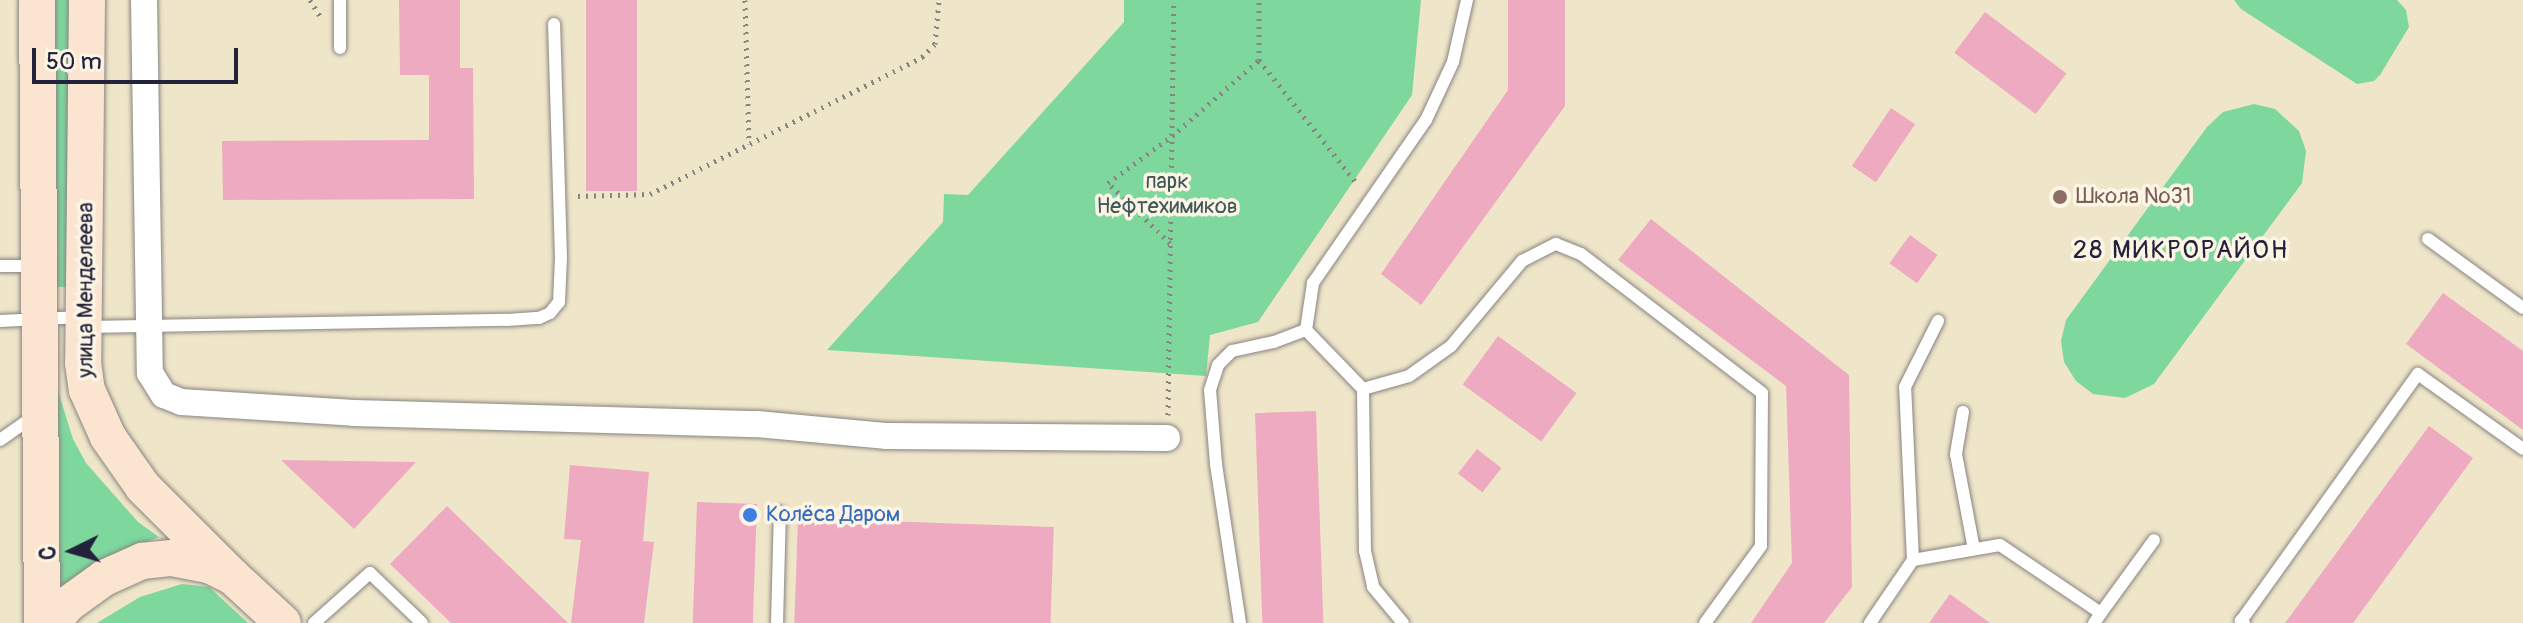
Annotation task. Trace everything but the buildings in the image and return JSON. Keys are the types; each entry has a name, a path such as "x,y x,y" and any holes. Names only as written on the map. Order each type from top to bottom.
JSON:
{"street":[{"name":"улица Менделеева","path":"37,0 42,319 42,623"},
{"name":"улица Менделеева","path":"87,0 83,322 87,390 94,413 143,487 283,623"},
{"path":"144,0 146,327 150,373 164,395 181,402 212,406 757,424 887,436 1167,438"},
{"path":"51,623 68,604 104,578 142,561 172,558 209,565 232,576"}],"lane":[{"path":"340,0 340,48"},
{"path":"1306,330 1313,283 1426,120 1453,62 1467,0"},
{"path":"0,321 42,319 146,327 539,318 559,302 554,24"},
{"path":"2428,239 2523,308"},
{"path":"1363,389 1409,376 1451,346 1522,261 1556,244 1581,254 1762,393 1761,546 1705,623"},
{"path":"0,266 40,266"},
{"path":"1870,623 1913,560 1905,387 1938,321"},
{"path":"1306,330 1363,389 1365,551 1373,587 1385,606 1405,623"},
{"path":"1240,623 1216,464 1210,390 1218,365 1232,351 1274,342 1306,330"},
{"path":"2244,623 2241,621 2418,374 2523,449"},
{"path":"0,440 40,412"},
{"path":"1963,412 1956,454 1974,549"},
{"path":"777,623 780,512"},
{"path":"1913,560 2000,545 2098,618 2154,540"},
{"path":"314,623 370,573 422,623"}],"path":[{"path":"745,0 749,144"},
{"path":"559,196 650,194 922,57 935,44 939,0"},
{"path":"1167,438 1174,0"},
{"path":"1259,0 1259,60 1370,200"},
{"path":"1170,243 1108,183 1172,136 1259,60"}],"green space":[{"path":"50,0 70,0 70,287 50,287"},
{"name":"парк Нефтехимиков","path":"1124,0 1421,0 1412,95 1258,322 1210,335 1206,376 827,350 943,222 944,194 968,195 1124,22"},
{"path":"2234,0 2397,0 2406,10 2409,27 2380,75 2374,81 2357,84 2241,9"},
{"path":"2254,104 2275,109 2299,131 2306,151 2302,183 2154,384 2125,398 2093,394 2076,381 2064,362 2061,341 2066,320 2207,127 2223,112"},
{"path":"53,375 73,439 86,463 138,522 159,537 124,551 55,594"},
{"path":"182,584 209,587 248,623 97,623 140,597"}],"place":[{"name":"Школа №31","path":"2060,197"},
{"name":"Колёса Даром","path":"750,515"}],"district":[{"name":"28 МИКРОРАЙОН","path":"2181,251"}]}
